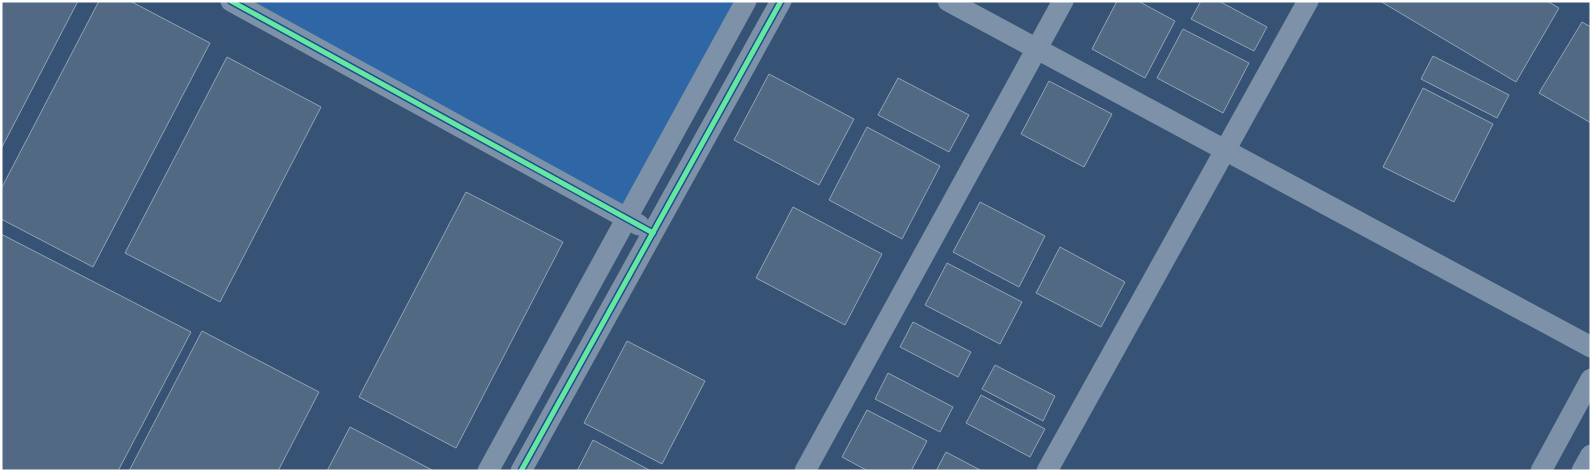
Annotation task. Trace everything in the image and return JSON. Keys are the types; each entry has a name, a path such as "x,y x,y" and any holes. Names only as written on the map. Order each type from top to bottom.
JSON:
{"street":[{"path":"231,1 653,233"},
{"path":"488,471 746,1"},
{"path":"521,471 781,1"},
{"path":"948,1 1591,347"},
{"path":"805,471 1063,1"},
{"path":"1047,471 1308,1"},
{"path":"1540,471 1591,379"},
{"path":"1582,471 1591,455"}],"shaded area":[{"path":"231,1 754,1 627,218"}],"building":[{"path":"1,1 78,1 1,149"},
{"path":"99,1 130,1 210,43 93,267 1,219 1,189"},
{"path":"1117,1 1138,1 1175,21 1145,78 1092,49"},
{"path":"1201,1 1219,1 1267,27 1254,51 1191,19"},
{"path":"1380,1 1547,1 1559,8 1516,82"},
{"path":"1582,22 1591,27 1591,123 1539,93"},
{"path":"1183,29 1249,63 1223,113 1157,78"},
{"path":"1433,56 1509,95 1497,118 1421,79"},
{"path":"227,57 321,107 220,302 125,253"},
{"path":"769,74 854,119 819,185 734,140"},
{"path":"898,78 969,115 949,152 878,115"},
{"path":"1049,81 1112,114 1084,167 1021,134"},
{"path":"1423,88 1493,124 1454,202 1383,167"},
{"path":"867,127 940,166 902,239 829,200"},
{"path":"466,192 563,242 456,448 359,397"},
{"path":"980,202 1045,236 1019,287 953,252"},
{"path":"793,207 882,254 845,325 756,278"},
{"path":"1,234 191,332 118,471 1,471"},
{"path":"1060,247 1125,282 1101,327 1036,293"},
{"path":"947,263 1022,302 1000,344 925,305"},
{"path":"913,322 971,352 958,377 900,347"},
{"path":"202,331 319,392 278,471 129,471"},
{"path":"627,341 705,381 662,464 584,423"},
{"path":"995,365 1055,396 1043,421 982,389"},
{"path":"888,373 953,407 940,432 875,399"},
{"path":"981,395 1045,429 1030,457 966,423"},
{"path":"867,410 927,441 911,471 868,471 842,457"},
{"path":"350,427 434,471 327,471"},
{"path":"593,440 651,471 577,471"},
{"path":"946,452 982,471 936,471"}],"cycle path":[{"path":"231,1 653,233"},
{"path":"521,471 781,1"}]}
